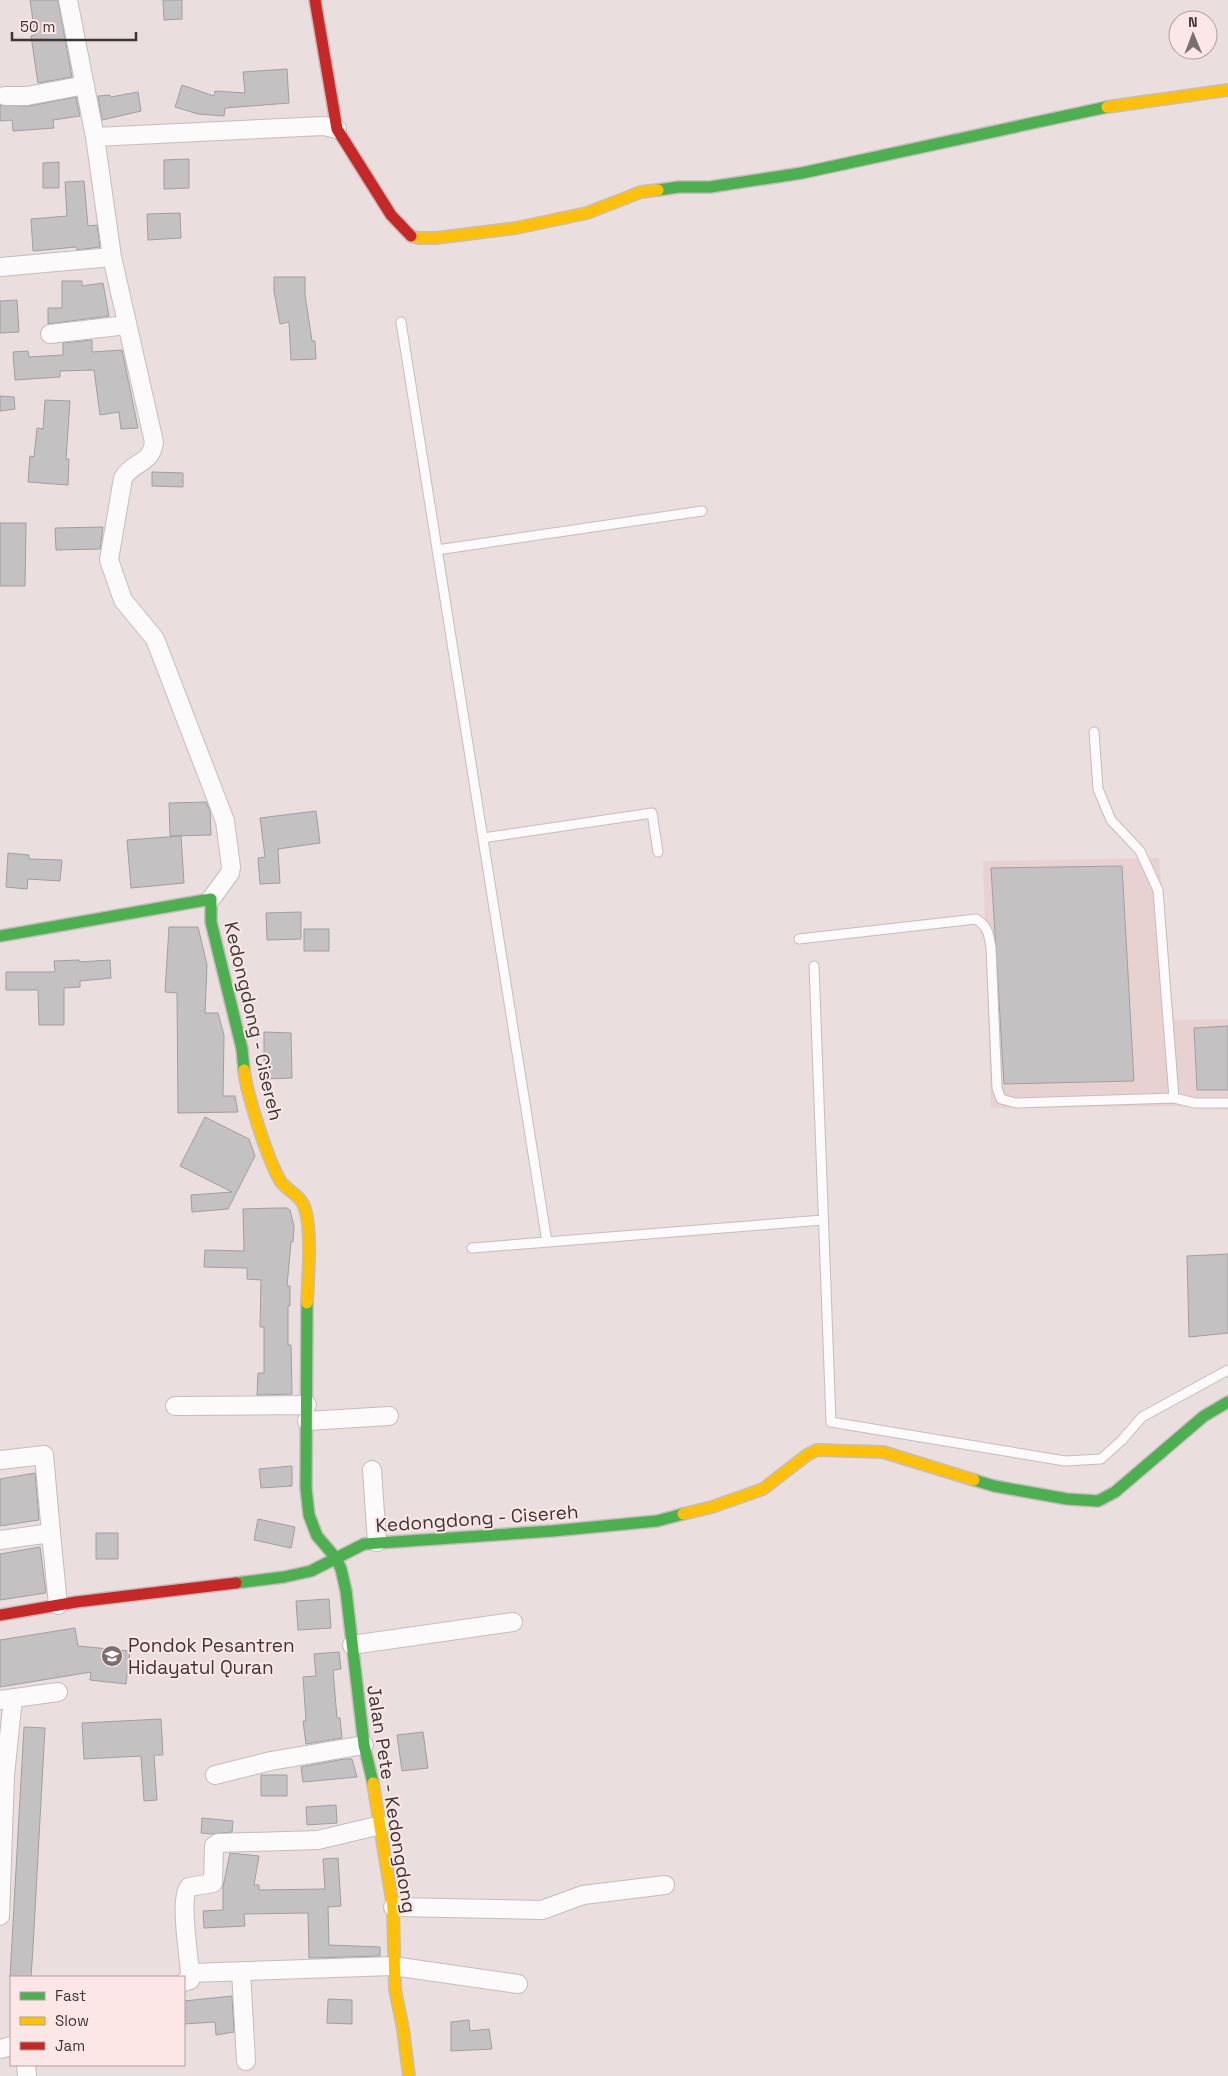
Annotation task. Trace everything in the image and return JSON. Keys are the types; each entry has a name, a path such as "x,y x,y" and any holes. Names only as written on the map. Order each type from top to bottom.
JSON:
{"street":[{"path":"68,0 95,137 112,257 154,442 153,450 148,459 128,470 123,478 109,560 123,600 155,639 225,821 231,867 230,873 211,899"},
{"path":"315,0 337,129 391,215 411,236 419,238 436,238 516,228 587,213 641,192 679,187 710,187 802,173 1109,107 1228,90"},
{"path":"5,96 27,96 85,85"},
{"path":"95,137 324,126 337,129"},
{"path":"0,267 112,257"},
{"path":"50,334 127,325"},
{"name":"Kedongdong - Cisereh","path":"0,936 211,899 211,922 242,1049 246,1084 272,1163 282,1183 303,1203 308,1224 306,1488 309,1515 317,1536 336,1558 364,1544 377,1542 552,1531 657,1521 712,1507 763,1489 807,1455 817,1450 883,1452 994,1486 1067,1499 1098,1501 1114,1492 1204,1416 1228,1402"},
{"path":"175,1406 389,1416"},
{"path":"0,1460 44,1455 58,1605"},
{"path":"372,1470 377,1542"},
{"path":"0,1540 51,1533"},
{"path":"0,1615 58,1605 284,1577 311,1570 336,1558"},
{"name":"Jalan Pete - Kedongdong","path":"336,1558 346,1591 364,1745 381,1825 393,1907 393,1966 409,2076"},
{"path":"352,1645 513,1622"},
{"path":"0,1916 3,1776 7,1699 58,1692"},
{"path":"215,1775 271,1761 364,1745"},
{"path":"381,1825 318,1840 218,1843 214,1846 213,1883 190,1887 186,1892 187,1978 241,1971 393,1966 518,1984"},
{"path":"393,1907 542,1910 583,1896 664,1885"},
{"path":"241,1971 246,2061"}],"lane":[{"path":"401,322 547,1242"},
{"path":"437,550 702,510"},
{"path":"1094,732 1098,789 1111,820 1140,851 1158,890 1174,1098"},
{"path":"483,838 652,813 658,852"},
{"path":"799,939 976,919 983,923 988,931 991,948 997,1088 1002,1099 1016,1103 1174,1098 1195,1103 1228,1104"},
{"path":"814,966 831,1422 1065,1461 1101,1458 1122,1440 1142,1417 1228,1370"},
{"path":"472,1248 824,1220"}],"shaded area":[{"path":"1159,858 1174,1020 1228,1019 1228,1110 1173,1106 991,1108 983,861"}],"building":[{"path":"30,0 58,0 72,77 38,83 31,36 35,35"},
{"path":"163,0 182,0 182,19 164,20"},
{"path":"287,69 289,103 225,108 224,116 198,114 175,107 182,85 214,96 215,91 245,93 243,72"},
{"path":"138,92 141,111 102,120 98,96 110,95 111,97"},
{"path":"76,97 80,116 53,120 54,128 13,131 12,120 0,121 0,105 29,106"},
{"path":"189,159 189,188 164,189 164,160"},
{"path":"59,162 59,188 43,188 43,163"},
{"path":"84,181 88,226 97,225 100,247 77,250 76,247 33,251 31,219 67,216 65,182"},
{"path":"180,213 181,238 148,240 147,214"},
{"path":"274,277 305,277 305,295 312,341 315,341 316,359 291,360 289,322 280,324 274,291"},
{"path":"62,281 82,281 82,286 103,283 109,316 48,324 48,308 62,308"},
{"path":"17,300 19,332 0,333 0,301"},
{"path":"92,340 92,352 122,350 138,428 121,429 119,412 100,415 94,370 60,371 60,377 15,380 13,352 28,351 29,357 63,355 63,343"},
{"path":"0,396 14,397 15,409 0,411"},
{"path":"45,400 70,401 66,459 69,459 68,485 28,482 30,456 34,457 37,428 43,429"},
{"path":"152,472 183,473 183,487 152,486"},
{"path":"0,523 26,523 25,586 0,586"},
{"path":"103,527 100,549 56,550 55,528"},
{"path":"206,802 210,811 211,835 170,836 169,803"},
{"path":"316,811 320,843 278,849 280,883 260,884 258,858 265,857 260,818"},
{"path":"181,836 184,883 131,888 127,840"},
{"path":"8,853 29,855 29,859 62,860 60,881 28,879 27,889 6,887"},
{"path":"1122,866 1134,1081 1004,1084 991,868"},
{"path":"301,912 301,939 267,940 266,913"},
{"path":"169,927 198,927 207,965 205,1013 218,1013 224,1035 223,1096 235,1096 238,1112 178,1113 177,993 165,992"},
{"path":"304,929 329,929 329,951 304,951"},
{"path":"79,960 79,962 110,960 111,978 80,981 80,987 64,988 64,1025 39,1025 38,990 6,990 6,972 55,972 54,961"},
{"path":"1228,1026 1228,1090 1197,1090 1194,1028"},
{"path":"264,1032 291,1033 292,1078 264,1079"},
{"path":"205,1117 249,1139 255,1156 228,1209 192,1212 191,1195 232,1192 180,1166"},
{"path":"287,1208 290,1210 294,1226 287,1286 290,1286 288,1345 291,1345 292,1394 257,1395 258,1373 264,1373 264,1327 260,1327 261,1280 247,1279 247,1268 204,1267 205,1250 244,1251 243,1209"},
{"path":"1228,1254 1228,1333 1189,1337 1187,1256"},
{"path":"292,1466 292,1486 261,1488 259,1469"},
{"path":"35,1473 39,1520 0,1526 0,1479"},
{"path":"258,1519 295,1527 291,1548 254,1540"},
{"path":"96,1533 118,1533 118,1559 96,1559"},
{"path":"40,1547 46,1593 0,1600 0,1554"},
{"path":"329,1599 331,1628 298,1630 296,1601"},
{"path":"75,1628 78,1646 130,1651 126,1684 90,1680 91,1672 0,1687 0,1640"},
{"path":"339,1652 341,1669 333,1670 337,1718 340,1718 342,1738 306,1744 303,1721 306,1721 303,1677 316,1676 314,1654"},
{"path":"161,1719 163,1755 154,1755 157,1800 144,1801 141,1756 84,1759 82,1723"},
{"path":"24,1727 45,1728 31,1976 10,1976"},
{"path":"423,1732 428,1768 402,1771 397,1735"},
{"path":"352,1759 357,1777 303,1782 301,1767"},
{"path":"261,1775 287,1775 287,1796 261,1796"},
{"path":"336,1805 337,1823 307,1825 306,1807"},
{"path":"202,1818 233,1821 232,1832 201,1833"},
{"path":"230,1853 259,1856 254,1885 259,1885 259,1890 325,1889 323,1859 338,1858 341,1906 328,1907 329,1945 380,1947 380,1956 309,1958 308,1913 244,1914 245,1926 204,1928 203,1911 223,1910 223,1887"},
{"path":"232,1996 234,2032 216,2035 215,2022 185,2024 185,2001"},
{"path":"328,1999 352,2000 352,2024 327,2023"},
{"path":"469,2020 470,2031 489,2029 492,2049 451,2051 451,2022"}],"traffic: fast":[{"path":"658,190 679,187 710,187 802,173 1107,107"},
{"path":"0,936 211,899 211,922 242,1049 244,1070"},
{"path":"307,1303 306,1488 309,1515 317,1536 336,1558 341,1569 346,1591 364,1745 373,1783"},
{"path":"974,1480 994,1486 1067,1499 1098,1501 1115,1492 1204,1416 1228,1402"},
{"path":"236,1583 284,1577 311,1571 364,1544 552,1531 657,1521 683,1514"}],"traffic: slow":[{"path":"1107,107 1228,90"},
{"path":"411,236 436,238 516,228 587,213 641,192 658,190"},
{"path":"244,1070 249,1095 270,1159 281,1182 301,1201 306,1213 309,1237 307,1303"},
{"path":"683,1514 712,1507 763,1489 807,1455 817,1450 883,1452 974,1480"},
{"path":"373,1783 393,1907 395,1989 403,2029 409,2076"}],"traffic: jam":[{"path":"315,0 337,129 391,215 411,236"},
{"path":"0,1615 76,1602 236,1583"}],"place":[{"name":"Pondok Pesantren Hidayatul Quran","path":"112,1656"}]}
